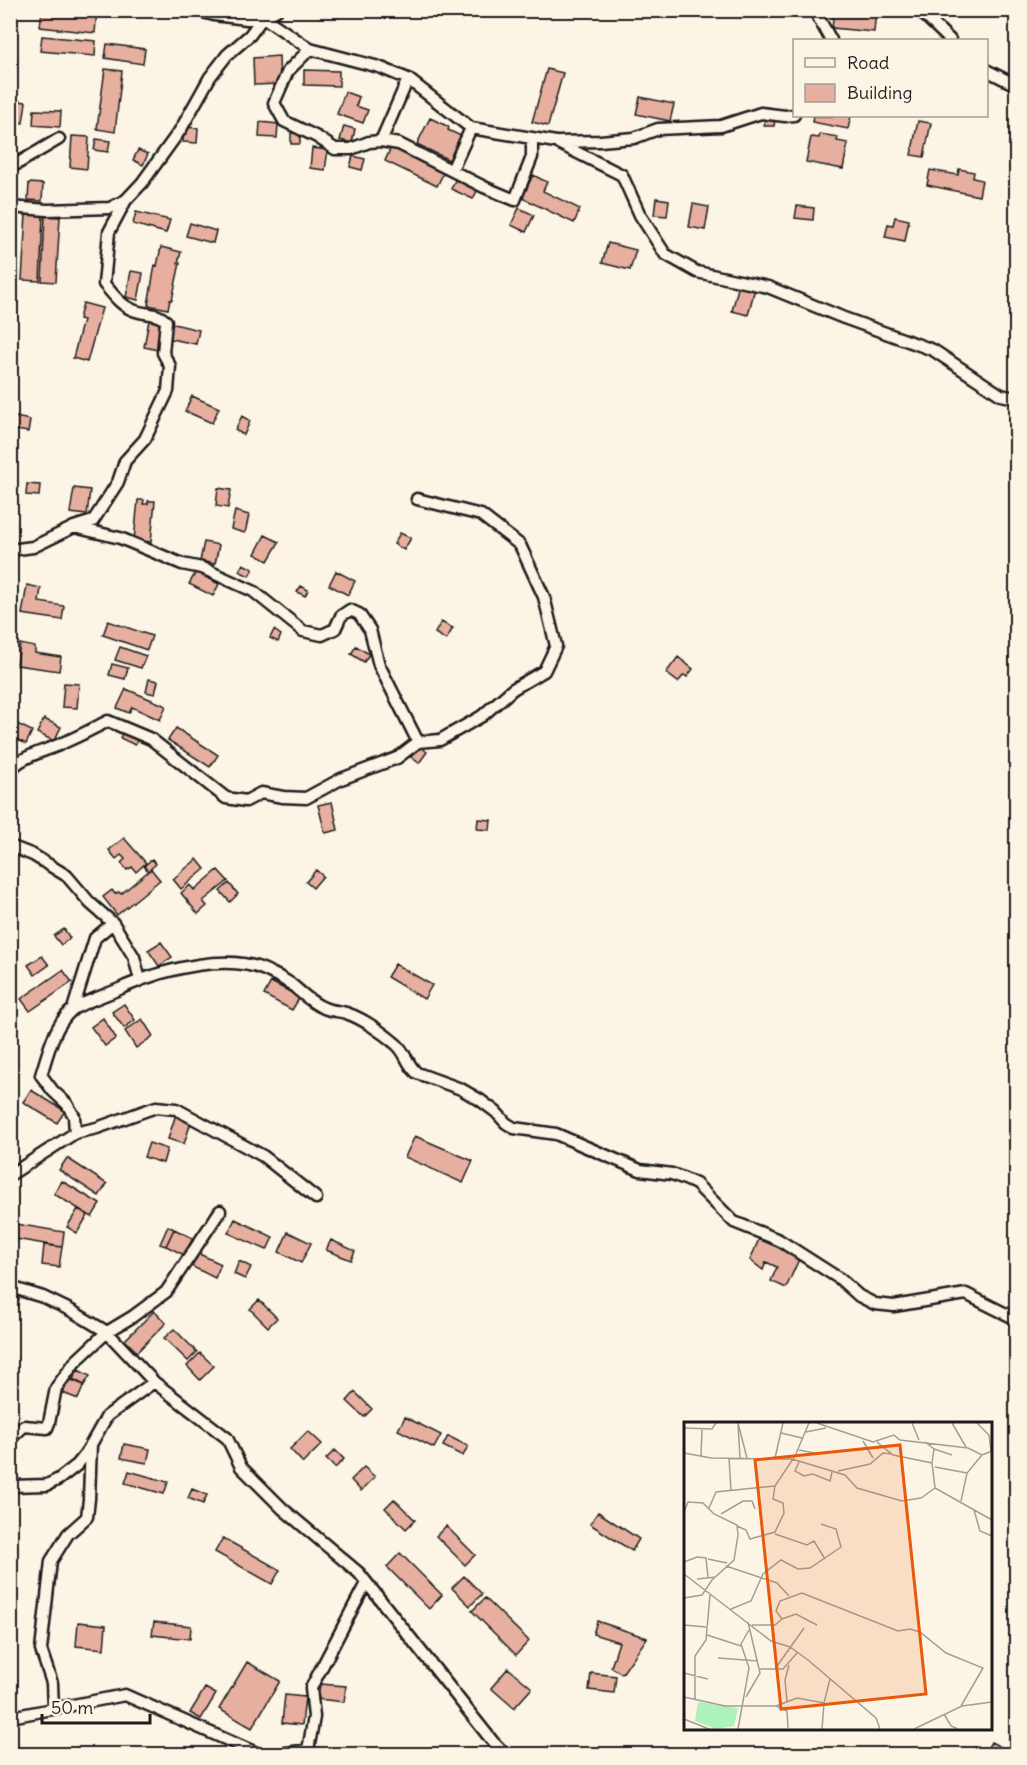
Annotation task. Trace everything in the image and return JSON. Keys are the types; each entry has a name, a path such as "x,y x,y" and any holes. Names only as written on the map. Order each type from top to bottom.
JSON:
{"street":[{"path":"195,10 247,19 263,17 277,10"},
{"path":"814,10 830,39"},
{"path":"919,10 949,39"},
{"path":"263,17 310,49 379,67 408,79 471,128 556,142 600,141 634,138 658,129 721,126 761,113 793,115"},
{"path":"10,550 33,547 74,527 93,521 118,482 125,461 145,439 168,390 170,366 163,353 166,321 161,316 134,311 120,303 104,284 109,232 126,200 142,183 181,129 210,77 227,54 250,35 263,17"},
{"path":"310,49 288,71 274,104 284,121 318,137 335,149 351,149 369,142 381,141 399,144 484,188 515,200 532,157 532,139"},
{"path":"988,70 1017,85"},
{"path":"381,141 408,79"},
{"path":"452,170 471,128"},
{"path":"10,168 59,139"},
{"path":"556,142 622,175 640,215 665,254 697,272 768,287 844,318 933,350 1001,395 1017,398"},
{"path":"10,207 46,210 110,208 126,200"},
{"path":"10,770 32,755 108,721 151,739 226,798 246,801 261,793 306,798 341,779 397,758 418,742 440,740 482,716 513,689 544,671 556,646 544,597 520,545 482,515 417,499"},
{"path":"74,527 120,538 182,564 202,568 253,591 303,631 322,635 335,629 341,616 350,610 359,614 370,630 379,665 418,742"},
{"path":"10,846 33,855 67,876 90,903 113,923 134,957 140,980"},
{"path":"75,1133 74,1116 67,1104 53,1091 41,1074 57,1029 73,1009 95,938 113,923"},
{"path":"73,1009 140,980 206,963 238,963 268,971 290,984 310,1001 326,1009 346,1013 361,1020 397,1045 404,1052 411,1069 461,1089 496,1112 506,1123 523,1130 556,1134 640,1170 672,1174 696,1184 734,1222 779,1240 840,1279 859,1296 875,1304 894,1306 966,1294 1017,1318"},
{"path":"10,1175 20,1171 75,1133 97,1128 156,1107 176,1109 263,1156 316,1198"},
{"path":"10,1439 24,1426 47,1428 57,1388 75,1362 107,1332 166,1293 220,1211"},
{"path":"10,1287 61,1305 107,1332 154,1382 227,1438 241,1467 283,1509 359,1573 505,1755"},
{"path":"10,1486 48,1485 59,1479 77,1465 107,1416 154,1382"},
{"path":"52,1709 52,1683 41,1650 51,1561 68,1534 87,1517 91,1444"},
{"path":"279,1755 307,1752 314,1717 311,1688 366,1582"},
{"path":"10,1719 125,1695 259,1755"}],"building":[{"path":"42,10 97,10 95,33 40,27"},
{"path":"834,10 876,10 874,32 832,28"},
{"path":"42,36 96,41 95,56 40,51"},
{"path":"107,44 145,49 143,64 105,58"},
{"path":"279,56 280,84 254,85 253,58"},
{"path":"105,69 122,71 115,132 97,129"},
{"path":"547,69 563,73 548,126 532,122"},
{"path":"304,70 339,71 339,86 304,85"},
{"path":"345,92 359,97 356,106 368,110 363,123 337,114"},
{"path":"640,97 674,104 670,121 636,114"},
{"path":"10,100 26,102 23,123 10,121"},
{"path":"34,110 61,111 60,127 33,125"},
{"path":"765,117 775,118 774,126 764,126"},
{"path":"813,117 851,117 848,129 812,122"},
{"path":"430,118 461,136 449,160 417,144"},
{"path":"918,121 931,123 924,157 911,155"},
{"path":"260,122 278,124 277,138 259,137"},
{"path":"344,126 355,129 352,143 340,140"},
{"path":"184,127 198,128 197,143 183,142"},
{"path":"291,133 300,133 300,144 291,144"},
{"path":"820,134 838,137 837,141 848,143 843,169 806,162 811,137 819,138"},
{"path":"72,136 89,137 87,169 70,167"},
{"path":"96,139 110,141 108,152 94,150"},
{"path":"392,145 445,170 437,186 385,161"},
{"path":"312,148 328,150 325,170 310,168"},
{"path":"138,150 148,154 143,165 133,160"},
{"path":"353,156 365,159 362,170 350,167"},
{"path":"959,169 974,172 973,178 982,180 979,196 927,185 930,170 958,175"},
{"path":"533,175 547,182 543,191 580,209 574,223 522,198"},
{"path":"457,176 479,187 473,199 451,189"},
{"path":"29,183 43,184 42,201 28,200"},
{"path":"656,198 669,200 667,216 654,215"},
{"path":"693,204 709,207 705,230 689,227"},
{"path":"797,206 814,208 813,220 795,218"},
{"path":"519,208 534,215 526,232 511,225"},
{"path":"136,212 170,220 166,233 133,224"},
{"path":"26,214 43,215 40,281 22,280"},
{"path":"45,216 60,217 56,282 42,281"},
{"path":"895,217 909,220 905,241 885,237 888,224 893,225"},
{"path":"190,223 216,231 213,243 186,236"},
{"path":"608,243 636,250 630,270 602,263"},
{"path":"161,247 181,252 172,300 170,300 168,309 148,305 155,265 157,266"},
{"path":"131,271 143,273 138,300 126,297"},
{"path":"739,284 755,288 748,315 732,311"},
{"path":"83,303 102,308 87,362 73,358 83,320 79,319"},
{"path":"149,320 163,323 158,350 144,347"},
{"path":"170,323 199,330 196,344 166,338"},
{"path":"192,396 219,408 212,423 185,411"},
{"path":"11,416 30,420 28,432 10,429"},
{"path":"242,416 250,421 244,435 235,430"},
{"path":"27,484 40,485 39,496 26,495"},
{"path":"74,488 90,490 87,515 70,513"},
{"path":"218,488 231,490 228,508 216,506"},
{"path":"138,500 144,500 143,504 155,501 151,542 134,540"},
{"path":"235,511 249,515 245,533 231,529"},
{"path":"400,533 411,538 404,550 394,544"},
{"path":"265,535 279,542 268,561 255,554"},
{"path":"204,542 219,545 215,564 200,561"},
{"path":"243,564 253,569 249,576 239,571"},
{"path":"336,571 355,581 348,595 329,585"},
{"path":"196,572 219,584 213,596 189,584"},
{"path":"27,585 41,588 39,602 64,606 62,620 22,614"},
{"path":"301,586 308,590 305,596 297,592"},
{"path":"10,590 15,591 13,609 10,609"},
{"path":"108,621 152,636 147,650 103,635"},
{"path":"441,622 453,628 446,640 435,633"},
{"path":"274,630 281,635 278,642 270,638"},
{"path":"20,644 35,647 35,653 61,657 59,671 17,665"},
{"path":"356,646 369,654 364,662 351,654"},
{"path":"120,647 146,656 141,668 115,660"},
{"path":"678,657 693,669 687,677 684,675 678,682 666,673"},
{"path":"112,664 128,668 125,679 109,675"},
{"path":"149,679 158,681 155,694 146,692"},
{"path":"64,683 79,684 77,708 62,707"},
{"path":"126,689 166,706 160,720 132,707 129,713 117,708"},
{"path":"44,719 61,727 54,741 37,733"},
{"path":"11,721 32,731 26,744 18,740 10,755"},
{"path":"176,728 218,755 210,767 168,740"},
{"path":"124,730 139,737 135,745 120,738"},
{"path":"420,746 427,752 419,763 411,757"},
{"path":"332,802 338,830 325,833 318,805"},
{"path":"478,819 491,820 490,830 477,829"},
{"path":"124,838 146,863 136,872 132,867 127,870 121,863 125,859 121,855 116,859 109,850"},
{"path":"152,859 156,864 148,871 144,866"},
{"path":"197,859 205,869 181,889 173,879"},
{"path":"151,869 160,880 117,915 103,897 112,890 115,894 119,892 121,894"},
{"path":"218,870 228,881 203,901 207,906 198,914 181,893 190,885 194,890"},
{"path":"316,870 323,876 313,888 306,882"},
{"path":"229,883 238,894 230,902 220,891"},
{"path":"64,929 70,938 61,945 54,936"},
{"path":"161,942 172,957 159,966 148,950"},
{"path":"42,956 49,965 35,975 28,965"},
{"path":"395,964 432,985 424,999 387,977"},
{"path":"63,970 72,982 30,1011 21,999"},
{"path":"271,982 300,997 292,1010 264,995"},
{"path":"124,1004 135,1020 124,1028 112,1012"},
{"path":"103,1018 116,1038 105,1046 91,1027"},
{"path":"142,1019 153,1036 136,1048 125,1031"},
{"path":"31,1090 65,1111 57,1123 23,1102"},
{"path":"176,1114 192,1119 184,1144 168,1139"},
{"path":"415,1136 473,1161 463,1183 405,1157"},
{"path":"149,1143 167,1149 163,1163 144,1157"},
{"path":"67,1158 107,1184 99,1196 59,1170"},
{"path":"62,1181 100,1204 92,1217 54,1194"},
{"path":"78,1209 88,1215 77,1233 67,1227"},
{"path":"235,1219 273,1237 267,1250 228,1233"},
{"path":"10,1223 64,1232 62,1247 10,1238"},
{"path":"168,1226 174,1229 166,1246 160,1244"},
{"path":"174,1229 193,1238 184,1255 166,1246"},
{"path":"288,1232 311,1243 301,1263 279,1252"},
{"path":"759,1239 800,1257 786,1288 771,1281 777,1267 766,1262 763,1270 750,1260"},
{"path":"331,1240 355,1251 351,1260 326,1250"},
{"path":"44,1245 62,1247 59,1267 42,1265"},
{"path":"195,1252 221,1264 215,1278 189,1265"},
{"path":"239,1261 251,1267 245,1279 234,1274"},
{"path":"10,1293 20,1296 11,1325 10,1325"},
{"path":"259,1300 277,1318 268,1327 250,1309"},
{"path":"154,1311 166,1323 137,1352 125,1340"},
{"path":"174,1329 197,1352 188,1361 164,1338"},
{"path":"200,1353 214,1366 200,1380 187,1366"},
{"path":"78,1370 90,1376 84,1385 73,1379"},
{"path":"69,1379 84,1385 78,1399 63,1393"},
{"path":"355,1392 372,1409 364,1417 347,1401"},
{"path":"405,1417 441,1435 434,1448 398,1430"},
{"path":"308,1431 322,1444 303,1463 290,1449"},
{"path":"448,1436 468,1446 463,1456 443,1446"},
{"path":"124,1444 150,1449 147,1463 121,1458"},
{"path":"335,1450 344,1459 335,1468 326,1459"},
{"path":"364,1467 375,1477 361,1491 351,1480"},
{"path":"129,1471 168,1482 164,1494 125,1483"},
{"path":"192,1489 207,1495 203,1504 188,1498"},
{"path":"394,1499 415,1520 406,1529 385,1508"},
{"path":"598,1512 639,1539 632,1551 590,1524"},
{"path":"446,1526 475,1555 465,1565 436,1536"},
{"path":"223,1538 280,1570 272,1584 215,1552"},
{"path":"400,1553 442,1595 429,1609 387,1567"},
{"path":"464,1576 482,1594 470,1606 452,1588"},
{"path":"485,1598 529,1641 516,1655 472,1611"},
{"path":"10,1620 18,1620 14,1656 10,1656"},
{"path":"597,1621 647,1638 622,1674 611,1667 619,1642 593,1634"},
{"path":"78,1622 106,1625 104,1649 76,1646"},
{"path":"154,1622 191,1626 190,1639 152,1635"},
{"path":"247,1662 280,1681 252,1728 219,1709"},
{"path":"508,1668 532,1688 514,1708 491,1688"},
{"path":"591,1673 616,1676 614,1693 589,1690"},
{"path":"320,1684 346,1686 344,1702 318,1699"},
{"path":"205,1688 216,1694 201,1719 190,1713"},
{"path":"285,1695 305,1697 302,1725 282,1723"},
{"path":"991,1742 1014,1754 984,1754"}]}
